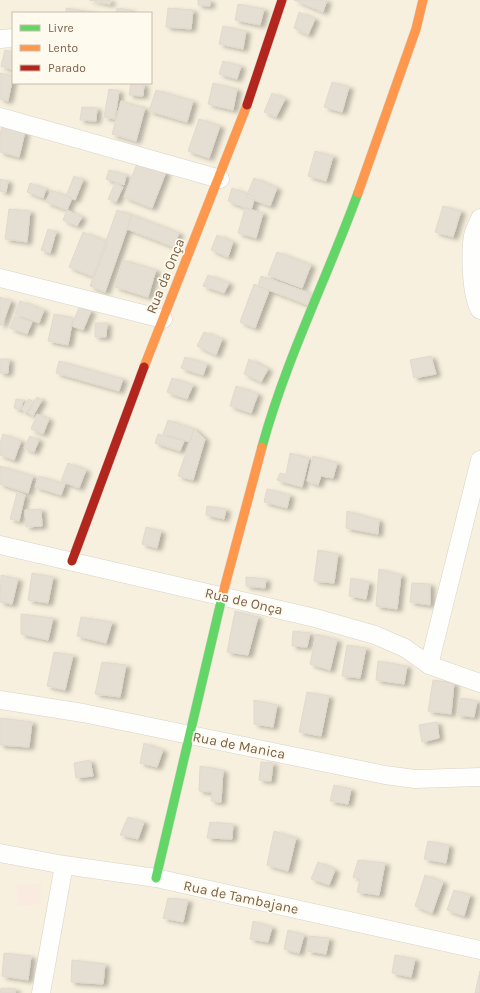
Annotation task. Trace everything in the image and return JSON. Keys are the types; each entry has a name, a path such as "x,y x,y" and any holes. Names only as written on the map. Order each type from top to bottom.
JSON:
{"street":[{"name":"Rua da Onça","path":"72,561 162,319 220,178 270,40 282,0"},
{"path":"156,878 222,596 278,395 290,361 336,253 374,150 416,29 424,0"},
{"path":"0,39 12,38"},
{"path":"0,117 220,178"},
{"path":"480,218 473,236 472,288 476,304 480,310"},
{"path":"0,278 162,319"},
{"path":"429,665 480,460"},
{"name":"Rua de Onça","path":"0,545 315,618 375,636 405,648 429,665 480,683"},
{"name":"Rua de Manica","path":"0,700 83,713 189,736 385,775 415,779 480,777"},
{"name":"Rua de Tambajane","path":"0,853 64,865 156,878 480,950"},
{"path":"41,993 64,865"}],"shaded area":[{"path":"0,0 480,0 480,993 0,993"},
{"path":"41,884 42,904 18,906 16,885"}],"building":[{"path":"89,0 111,0 110,4"},
{"path":"198,0 210,0 210,6 198,5"},
{"path":"294,0 327,0 323,12"},
{"path":"238,4 264,9 260,25 235,20"},
{"path":"66,8 93,12 66,12"},
{"path":"117,8 131,10 130,12 116,12"},
{"path":"168,8 193,10 191,29 166,27"},
{"path":"299,12 315,19 308,35 294,28"},
{"path":"223,26 246,31 243,49 219,44"},
{"path":"5,50 12,52 12,70 1,66"},
{"path":"223,61 241,66 237,79 219,74"},
{"path":"0,73 12,76 8,101 0,99"},
{"path":"332,82 349,87 342,112 324,107"},
{"path":"213,83 237,89 233,110 208,104"},
{"path":"131,84 144,84 143,96 129,95"},
{"path":"109,89 119,91 115,119 104,117"},
{"path":"156,90 193,101 187,122 149,111"},
{"path":"272,93 285,99 276,117 264,112"},
{"path":"121,101 145,108 136,141 112,134"},
{"path":"82,107 97,108 96,121 80,120"},
{"path":"199,119 220,126 209,158 188,151"},
{"path":"2,126 25,132 19,157 0,152 0,135"},
{"path":"315,151 333,156 326,181 308,176"},
{"path":"138,161 166,172 152,208 124,197"},
{"path":"109,170 126,175 124,185 106,179"},
{"path":"74,176 83,180 75,200 66,196"},
{"path":"254,178 277,188 270,206 246,197"},
{"path":"0,179 8,181 6,192 0,191"},
{"path":"30,183 46,189 43,198 27,192"},
{"path":"115,183 123,187 116,202 108,199"},
{"path":"232,188 255,197 251,210 228,201"},
{"path":"51,190 72,198 67,210 46,202"},
{"path":"443,206 461,211 453,237 435,232"},
{"path":"245,208 263,213 256,238 238,233"},
{"path":"9,209 30,211 27,242 5,239"},
{"path":"67,210 82,217 77,226 63,220"},
{"path":"117,210 132,215 105,292 90,286"},
{"path":"132,215 179,233 174,247 127,229"},
{"path":"48,229 56,232 50,253 41,250"},
{"path":"83,232 108,242 94,277 69,267"},
{"path":"217,235 233,242 228,257 211,250"},
{"path":"277,252 311,265 302,288 268,275"},
{"path":"123,260 156,270 148,297 115,287"},
{"path":"208,275 229,283 224,293 203,286"},
{"path":"261,276 312,294 308,305 258,286"},
{"path":"254,284 269,291 255,328 240,322"},
{"path":"0,297 11,301 2,325 0,325"},
{"path":"20,301 44,310 39,323 15,314"},
{"path":"79,307 91,311 83,330 72,326"},
{"path":"54,314 73,318 68,345 48,341"},
{"path":"15,316 32,322 27,334 10,328"},
{"path":"95,323 107,323 106,337 95,337"},
{"path":"204,332 222,339 216,355 197,346"},
{"path":"431,356 436,374 414,378 410,360"},
{"path":"185,357 207,364 203,375 181,368"},
{"path":"0,359 9,359 8,373 0,373"},
{"path":"249,359 268,369 261,382 244,374"},
{"path":"59,361 123,379 119,391 56,373"},
{"path":"172,378 193,385 187,399 167,392"},
{"path":"236,386 258,394 251,413 230,406"},
{"path":"37,397 42,400 33,416 28,413"},
{"path":"16,399 23,400 21,409 14,408"},
{"path":"29,399 34,402 26,413 21,409"},
{"path":"37,414 49,419 43,434 31,429"},
{"path":"168,420 194,429 190,442 163,434"},
{"path":"194,429 205,439 193,480 178,476"},
{"path":"3,434 21,441 14,460 0,455 0,443"},
{"path":"158,434 184,441 180,451 155,443"},
{"path":"30,436 39,440 34,452 24,448"},
{"path":"290,453 309,458 302,487 277,480 280,473 286,475"},
{"path":"313,456 337,463 333,478 321,476 318,485 307,481"},
{"path":"68,463 86,470 79,488 61,481"},
{"path":"0,466 33,476 28,493 0,484"},
{"path":"39,476 65,484 61,495 35,487"},
{"path":"267,489 290,495 287,508 264,502"},
{"path":"17,493 25,495 19,521 10,519"},
{"path":"207,506 226,509 224,519 206,515"},
{"path":"41,509 42,526 26,527 25,510"},
{"path":"347,511 379,520 378,534 346,528"},
{"path":"146,527 161,531 157,548 142,544"},
{"path":"318,550 338,554 334,583 314,581"},
{"path":"379,569 401,575 397,609 376,606"},
{"path":"32,573 53,577 48,603 28,600"},
{"path":"1,575 18,579 12,604 0,602"},
{"path":"246,577 266,579 265,588 246,586"},
{"path":"351,578 369,582 366,599 349,596"},
{"path":"412,583 430,584 430,605 410,602"},
{"path":"235,611 258,617 248,655 227,652"},
{"path":"21,614 53,618 48,640 21,634"},
{"path":"81,617 112,622 106,643 77,636"},
{"path":"293,631 310,633 307,647 292,646"},
{"path":"316,634 337,640 330,670 310,664"},
{"path":"347,645 366,648 360,678 342,676"},
{"path":"54,652 73,655 65,690 47,686"},
{"path":"378,661 407,666 404,684 376,680"},
{"path":"102,662 126,665 120,697 95,694"},
{"path":"433,680 454,683 451,714 428,711"},
{"path":"307,692 329,696 321,736 299,732"},
{"path":"461,698 477,701 474,717 457,715"},
{"path":"254,700 277,705 273,727 254,724"},
{"path":"0,718 32,722 29,747 0,745"},
{"path":"437,722 439,738 422,742 419,725"},
{"path":"144,743 163,750 157,767 140,763"},
{"path":"90,760 93,776 76,778 74,763"},
{"path":"261,762 273,763 271,781 259,780"},
{"path":"200,766 223,770 221,802 211,801 212,792 199,791"},
{"path":"334,785 351,789 348,804 330,801"},
{"path":"128,817 144,822 138,839 120,835"},
{"path":"210,822 233,824 232,839 207,838"},
{"path":"274,831 296,838 288,871 267,865"},
{"path":"428,841 449,845 446,863 424,859"},
{"path":"358,860 385,863 379,895 357,892 360,879 353,877"},
{"path":"318,862 335,870 329,885 311,879"},
{"path":"425,875 443,882 432,913 415,906"},
{"path":"454,890 470,895 464,916 447,910"},
{"path":"168,898 188,900 183,922 163,918"},
{"path":"253,921 272,927 268,942 250,939"},
{"path":"288,930 304,935 299,953 284,949"},
{"path":"309,936 329,938 326,954 307,951"},
{"path":"4,953 31,956 28,980 2,976"},
{"path":"395,955 415,959 411,977 392,973"},
{"path":"72,960 105,964 103,984 71,982"},
{"path":"480,971 480,993 475,993"},
{"path":"1,988 16,989 15,993 0,993"}],"traffic: fast":[{"path":"262,447 295,350 358,193"},
{"path":"156,878 223,593"}],"traffic: slow":[{"path":"358,193 416,29 423,0"},
{"path":"144,367 247,105"},
{"path":"223,593 262,447"}],"traffic: jam":[{"path":"247,105 282,0"},
{"path":"72,561 144,367"}]}
